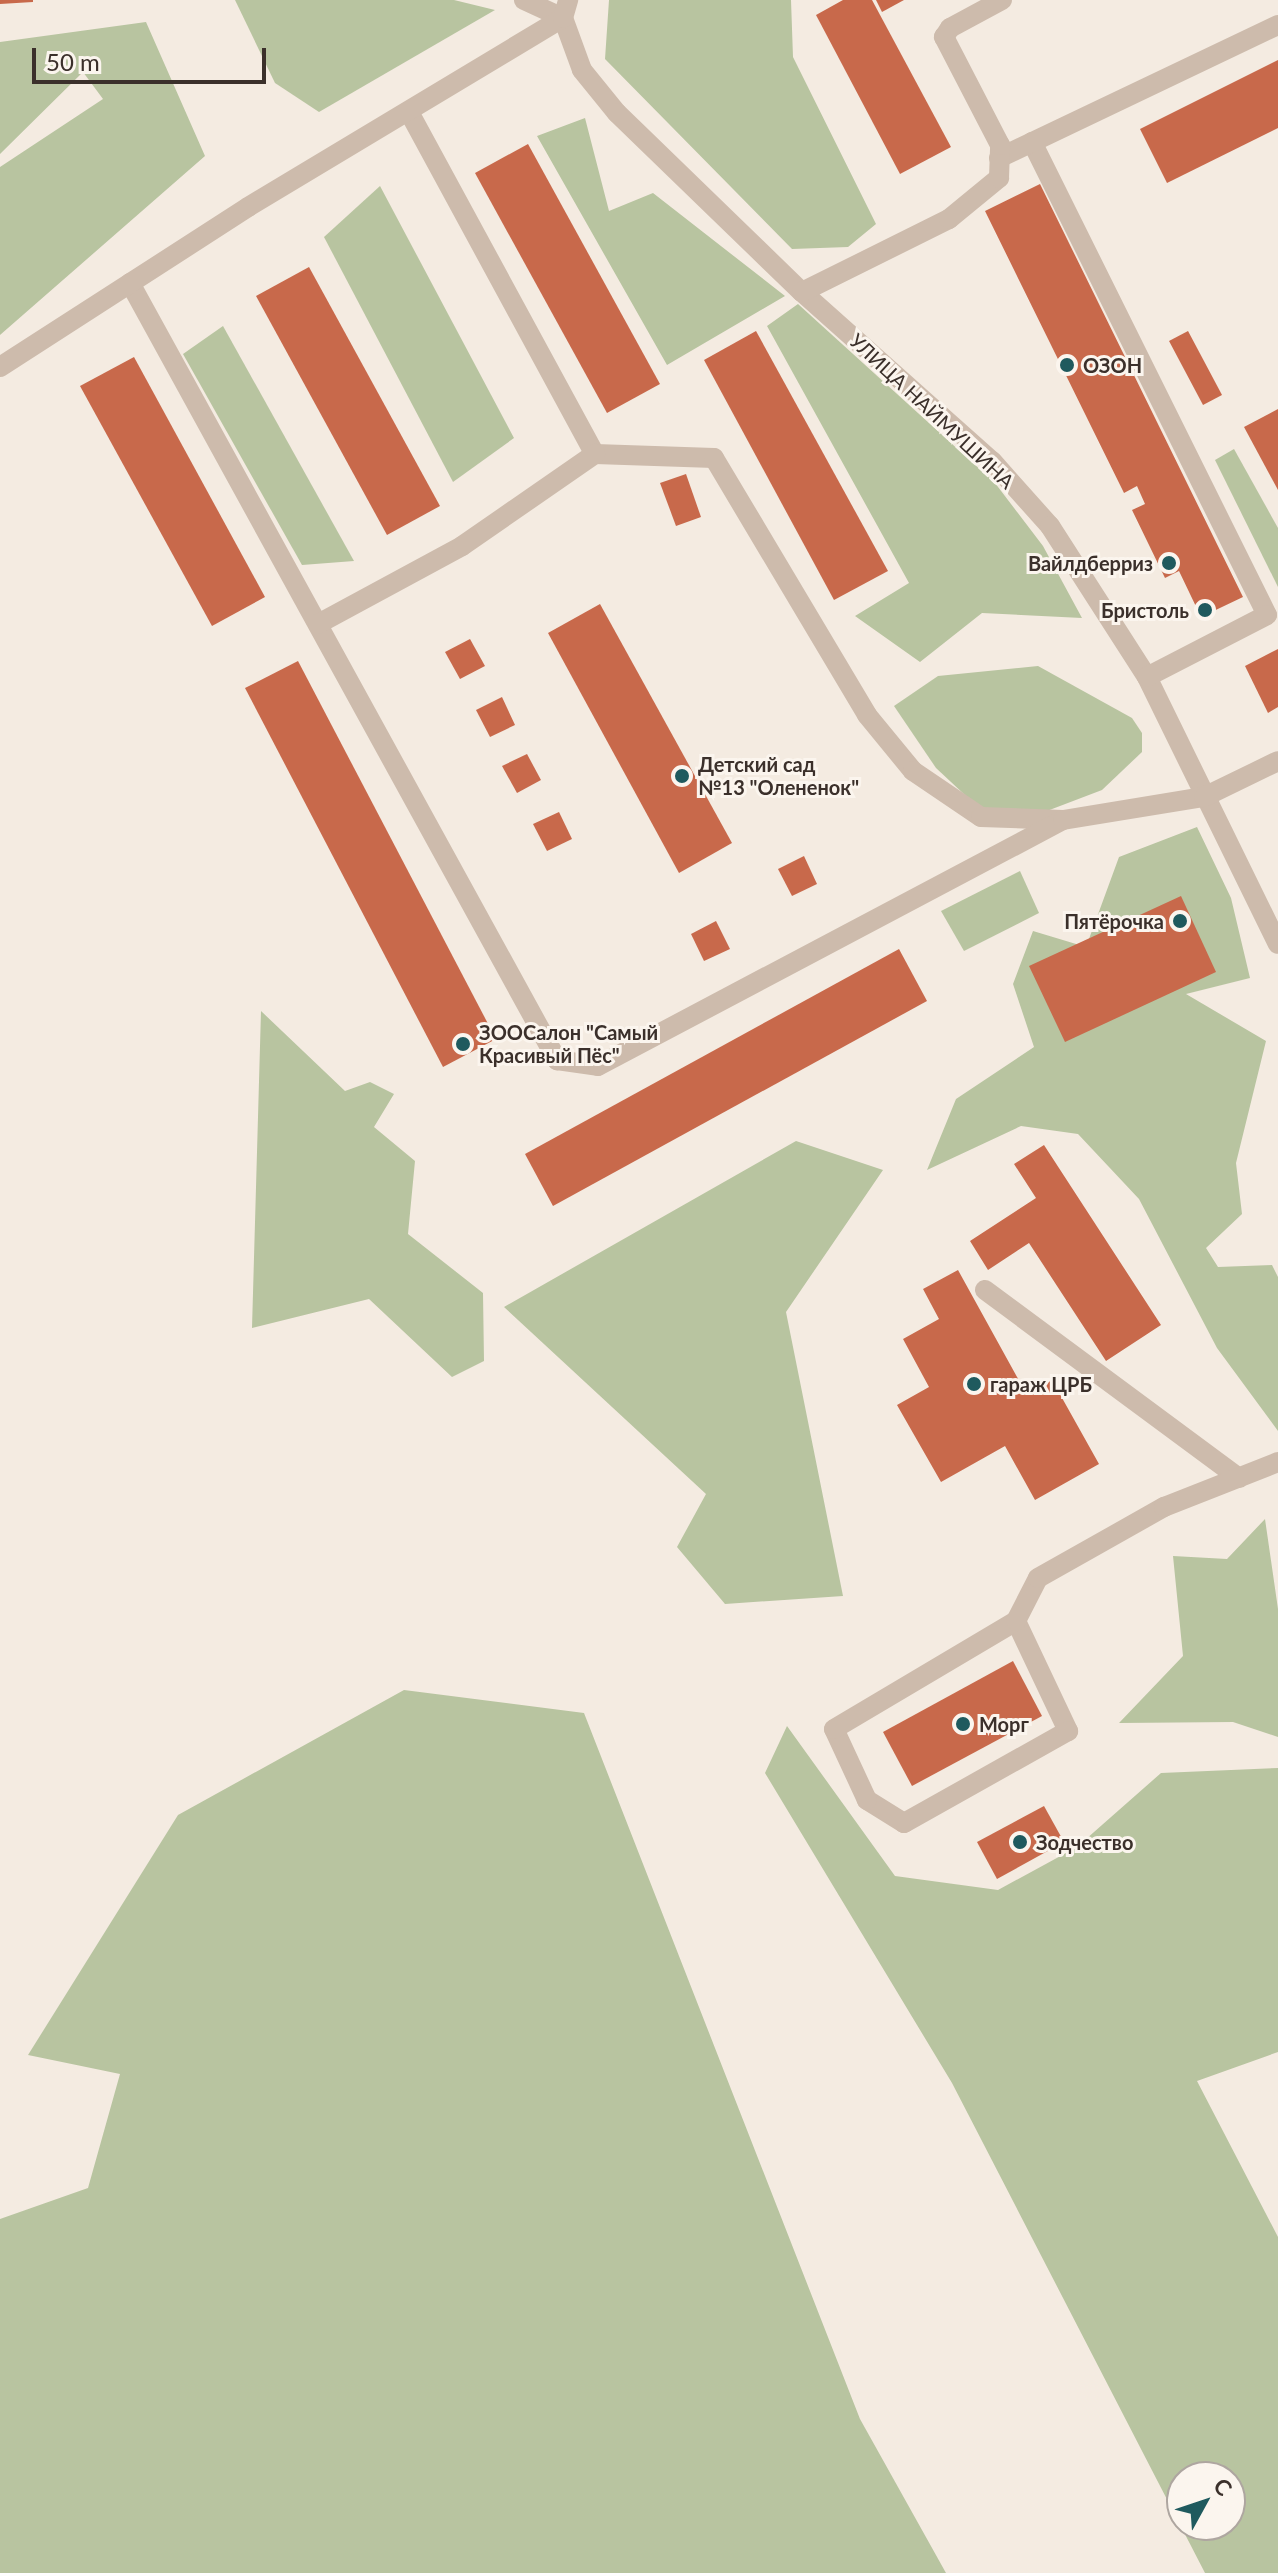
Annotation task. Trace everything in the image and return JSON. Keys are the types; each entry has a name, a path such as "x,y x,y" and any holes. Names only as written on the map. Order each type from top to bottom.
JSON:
{"street":[{"path":"524,0 566,9"},
{"path":"802,292 949,219 999,178 1000,145 944,37 950,28 1002,0"},
{"path":"0,367 130,283 409,112 566,9"},
{"name":"УЛИЦА НАЙМУШИНА","path":"566,9 582,70 617,113 802,292 992,461 1050,526 1147,677 1277,941"},
{"path":"999,158 1278,25"},
{"path":"409,112 595,454"},
{"path":"1032,142 1267,615 1147,677"},
{"path":"130,283 557,1060 598,1066 1063,820"},
{"path":"318,624 462,546 595,454 714,458 867,715 913,771 981,817 1063,820 1204,797 1278,761"},
{"path":"985,1290 1239,1478"},
{"path":"1016,1621 1068,1731 904,1823 867,1800 834,1729 1016,1621 1038,1578 1164,1507 1278,1462"}],"green space":[{"path":"235,0 454,0 495,10 319,112 275,83"},
{"path":"609,0 791,0 793,57 876,224 848,247 792,249 605,59"},
{"path":"146,22 205,156 0,335 0,167 103,99 83,72 0,154 0,42"},
{"path":"585,118 609,211 653,193 785,296 667,365 537,136"},
{"path":"380,186 514,438 453,482 324,237"},
{"path":"798,304 995,483 1043,546 1082,618 982,613 920,662 855,616 909,583 767,326"},
{"path":"223,326 354,561 302,565 183,354"},
{"path":"1234,449 1278,528 1278,587 1215,460"},
{"path":"1038,666 1132,718 1142,733 1142,752 1102,790 1039,814 982,811 936,768 894,706 938,676"},
{"path":"1197,827 1231,898 1250,978 1186,994 1266,1041 1236,1163 1242,1214 1206,1248 1218,1267 1272,1265 1278,1277 1278,1431 1217,1348 1139,1199 1078,1134 1021,1126 927,1170 956,1099 1034,1047 1013,984 1033,931 1086,947 1119,857"},
{"path":"1020,871 1039,913 964,951 941,911"},
{"path":"261,1011 345,1091 370,1082 394,1094 374,1127 415,1161 408,1234 483,1293 484,1361 452,1377 369,1299 252,1328"},
{"path":"796,1141 883,1170 786,1312 843,1596 725,1604 677,1547 706,1494 504,1307"},
{"path":"1265,1519 1278,1609 1278,1737 1233,1722 1119,1723 1183,1656 1173,1556 1227,1559"},
{"path":"404,1690 584,1713 860,2419 946,2573 0,2573 0,2219 88,2188 120,2074 28,2055 178,1815"},
{"path":"787,1726 895,1876 998,1890 1077,1847 1161,1773 1278,1768 1278,2052 1197,2081 1278,2237 1278,2573 1205,2573 1188,2541 1246,2541 1246,2461 1166,2461 1166,2497 952,2083 765,1773"}],"building":[{"path":"0,0 33,0 33,2 0,4"},
{"path":"843,0 872,0 951,147 900,174 816,15"},
{"path":"876,0 904,0 882,12"},
{"path":"1278,60 1278,128 1167,183 1140,129"},
{"path":"528,144 660,384 607,413 475,173"},
{"path":"1040,184 1243,597 1201,617 1179,571 1165,578 1132,510 1145,504 1137,486 1124,493 985,211"},
{"path":"309,267 440,506 387,535 256,296"},
{"path":"756,331 888,571 834,600 704,360"},
{"path":"1188,331 1222,395 1203,405 1169,341"},
{"path":"134,357 265,597 212,626 80,386"},
{"path":"1278,409 1278,490 1244,427"},
{"path":"686,474 701,517 676,526 660,483"},
{"path":"600,604 732,843 679,873 548,633"},
{"path":"470,639 485,666 460,679 445,652"},
{"path":"1278,649 1278,707 1268,713 1245,666"},
{"path":"298,661 496,1039 443,1067 245,688"},
{"path":"502,697 515,725 490,737 476,710"},
{"path":"527,754 541,780 517,793 502,766"},
{"path":"559,812 572,839 547,851 533,824"},
{"path":"804,856 817,884 792,896 778,869"},
{"path":"1181,896 1216,972 1065,1042 1029,966"},
{"path":"716,921 730,949 704,961 691,934"},
{"path":"899,949 927,1001 553,1206 525,1154"},
{"name":"гараж ЦРБ","path":"1044,1145 1161,1325 1106,1361 1029,1243 988,1270 970,1241 1036,1198 1014,1164"},
{"name":"гараж ЦРБ","path":"958,1270 1027,1395 1052,1380 1099,1464 1035,1500 1005,1446 941,1482 897,1405 929,1387 903,1339 939,1319 923,1289"},
{"name":"Морг","path":"1013,1661 1042,1716 912,1786 883,1732"},
{"name":"Зодчество","path":"1044,1806 1064,1842 997,1879 977,1842"}],"place":[{"name":"ОЗОН","path":"1067,365"},
{"name":"Вайлдберриз","path":"1169,563"},
{"name":"Бристоль","path":"1205,610"},
{"name":"Детский сад №13 \"Олененок\"","path":"682,776"},
{"name":"Пятёрочка","path":"1180,921"},
{"name":"ЗООСалон \"Самый Красивый Пёс\"","path":"463,1044"},
{"name":"гараж ЦРБ","path":"974,1384"},
{"name":"Морг","path":"963,1724"},
{"name":"Зодчество","path":"1020,1842"}]}
